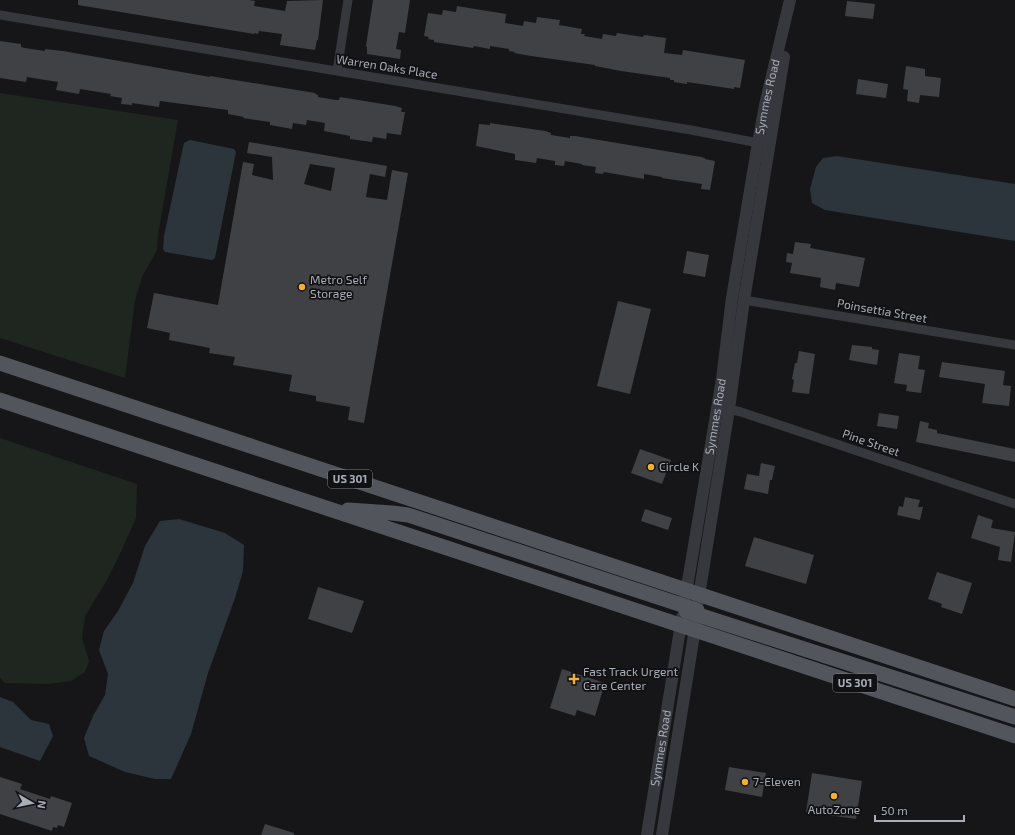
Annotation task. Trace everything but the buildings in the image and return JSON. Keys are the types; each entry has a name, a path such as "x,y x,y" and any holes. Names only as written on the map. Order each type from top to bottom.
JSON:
{"main road":[{"name":"US 301","path":"0,363 1015,699"},
{"name":"US 301","path":"0,400 1015,736"},
{"path":"331,510 408,515 1015,717"}],"street":[{"path":"337,71 348,0"},
{"name":"Symmes Road","path":"723,408 732,298 765,105 791,0"},
{"name":"Symmes Road","path":"662,835 690,610 723,408 744,300 770,145 791,0"},
{"name":"Warren Oaks Place","path":"0,15 691,130 770,145"},
{"name":"Poinsettia Street","path":"744,300 1015,345"},
{"name":"Pine Street","path":"723,408 741,412 1015,504"},
{"name":"Symmes Road","path":"647,835 688,628"}],"shaded area":[{"path":"0,93 178,120 158,235 157,250 142,277 135,301 125,378 0,338"},
{"path":"190,140 234,149 236,152 215,258 212,260 165,252 163,249 164,236 183,147 184,143"},
{"path":"837,156 1015,184 1015,241 825,210 812,203 810,189 816,167 823,158"},
{"path":"0,438 137,484 136,518 108,578 85,616 82,638 89,661 85,672 71,681 48,684 5,683 0,678"},
{"path":"179,519 225,533 244,545 243,571 208,673 191,734 171,779 155,779 125,772 89,756 84,738 93,716 105,695 108,674 99,650 104,631 118,611 133,583 145,546 160,521"},
{"path":"0,697 13,702 31,720 49,724 53,736 40,761 0,747"}],"place":[{"name":"Metro Self Storage","path":"302,287"},
{"name":"Circle K","path":"651,467"},
{"name":"Fast Track Urgent Care Center","path":"574,679"},
{"name":"7-Eleven","path":"745,782"},
{"name":"AutoZone","path":"834,796"}]}
